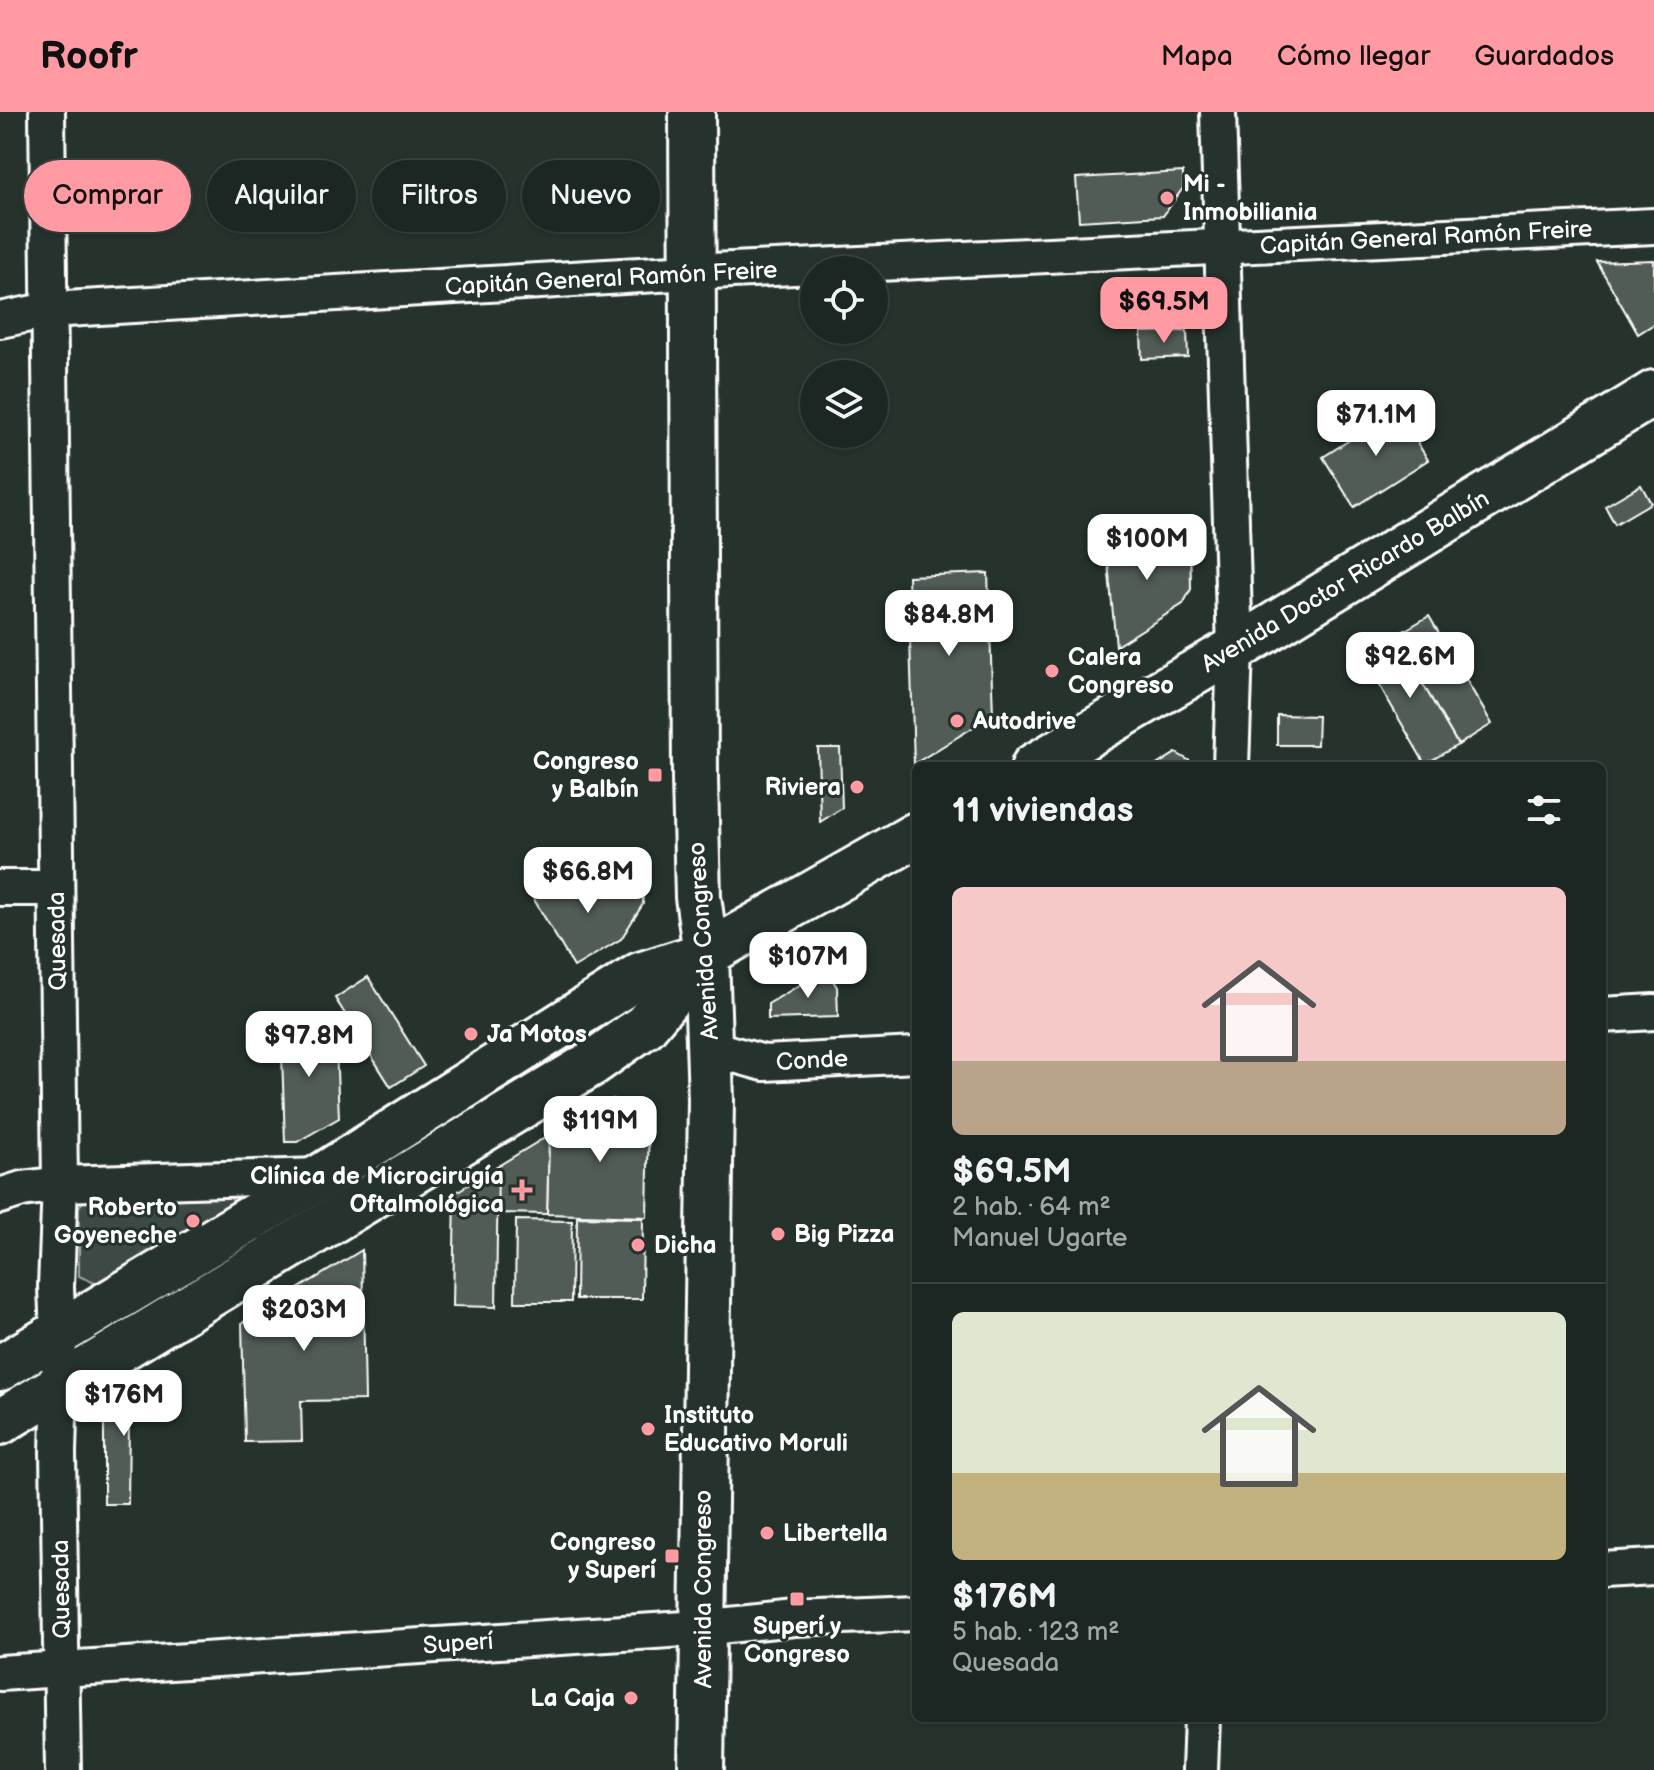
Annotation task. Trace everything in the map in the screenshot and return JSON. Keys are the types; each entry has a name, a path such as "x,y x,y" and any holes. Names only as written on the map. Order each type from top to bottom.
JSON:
{"main road":[{"name":"Avenida Congreso","path":"692,112 695,780 698,897 706,954 711,1100 701,1770"},
{"name":"Avenida Doctor Ricardo Balbín","path":"1041,762 1235,649 1654,393"},
{"path":"0,1368 322,1176 640,975 706,954 912,837"},
{"path":"0,1422 591,1064 645,1026 706,954"},
{"path":"645,1026 710,1048"}],"street":[{"name":"Quesada","path":"47,112 60,1184 56,1287 60,1385 58,1452 63,1770"},
{"path":"1218,112 1235,649 1231,762"},
{"name":"Capitán General Ramón Freire","path":"0,320 49,310 691,272 1654,226"},
{"path":"0,888 56,888"},
{"path":"1606,1015 1654,1012"},
{"name":"Conde","path":"710,1048 764,1063 912,1055"},
{"path":"0,1196 22,1189 60,1184 322,1176"},
{"path":"1606,1570 1654,1567"},
{"name":"Superí","path":"0,1673 701,1628 794,1618 912,1613"},
{"path":"1200,1770 1202,1722"}],"shaded area":[{"path":"219,1191 240,1205 99,1285 79,1276 79,1207 87,1196"}],"building":[{"path":"1183,172 1183,188 1163,216 1079,221 1076,178"},
{"path":"1654,260 1654,324 1638,334 1597,262"},
{"path":"1187,331 1188,357 1142,359 1141,332"},
{"path":"1397,410 1428,460 1354,507 1323,457"},
{"path":"1641,485 1651,503 1615,524 1605,506"},
{"path":"1190,537 1191,589 1183,604 1116,646 1106,542"},
{"path":"988,573 993,715 917,762 914,762 908,576"},
{"path":"1429,616 1492,724 1458,745 1395,636"},
{"path":"1395,636 1458,745 1424,762 1362,655"},
{"path":"1277,715 1318,716 1317,745 1277,745"},
{"path":"818,748 840,748 842,808 820,822"},
{"path":"1176,753 1190,761 1190,762 1161,762"},
{"path":"543,883 643,884 643,904 621,939 574,967 529,891"},
{"path":"826,969 837,987 838,1017 768,1019 768,1004"},
{"path":"368,977 424,1066 391,1087 335,998"},
{"path":"335,1024 339,1118 297,1142 285,1142 281,1026"},
{"path":"613,1099 649,1118 647,1217 547,1214 549,1135"},
{"name":"Clínica de Microcirugía Oftalmológica","path":"549,1135 547,1214 496,1213 498,1166"},
{"path":"498,1166 496,1307 453,1306 455,1193"},
{"path":"577,1217 643,1218 642,1299 576,1299"},
{"path":"516,1220 572,1221 571,1302 515,1302"},
{"path":"362,1250 365,1400 301,1401 302,1441 245,1442 242,1323"},
{"path":"157,1377 157,1420 129,1420 128,1504 104,1504 104,1408"}],"place":[{"name":"Mi - Inmobiliania","path":"1167,198"},
{"name":"Calera Congreso","path":"1052,671"},
{"name":"Autodrive","path":"957,721"},
{"name":"Congreso y Balbín","path":"655,775"},
{"name":"Riviera","path":"857,787"},
{"name":"Ja Motos","path":"471,1034"},
{"name":"Clínica de Microcirugía Oftalmológica","path":"522,1190"},
{"name":"Roberto Goyeneche","path":"193,1221"},
{"name":"Big Pizza","path":"778,1234"},
{"name":"Dicha","path":"638,1245"},
{"name":"Instituto Educativo Moruli","path":"648,1429"},
{"name":"Libertella","path":"767,1533"},
{"name":"Congreso y Superí","path":"672,1556"},
{"name":"Superí y Congreso","path":"797,1599"},
{"name":"La Caja","path":"631,1698"}]}
